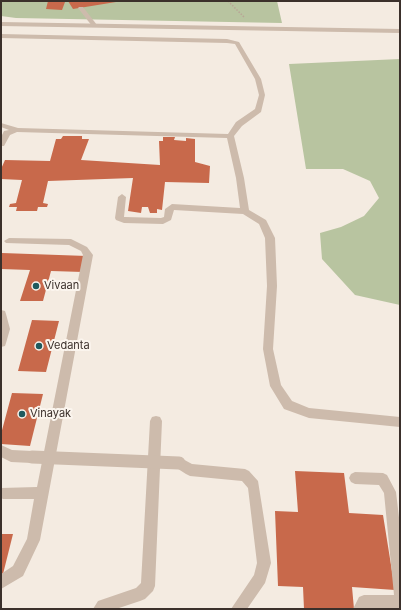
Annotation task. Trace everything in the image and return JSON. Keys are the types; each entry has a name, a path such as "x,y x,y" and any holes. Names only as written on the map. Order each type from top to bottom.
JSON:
{"street":[{"path":"81,8 94,25"},
{"path":"1,24 400,31"},
{"path":"1,36 227,41 237,44 258,79 262,95 258,110 239,124 230,136"},
{"path":"1,125 16,130 230,136"},
{"path":"1,144 7,133 16,130"},
{"path":"230,136 240,178 245,211"},
{"path":"122,197 119,218 124,220 164,221 168,218 168,211 172,207 245,211 263,222 270,238 272,286 268,349 276,386 288,405 309,413 400,422"},
{"path":"1,582 18,571 33,540 88,255 84,249 71,242 9,241"},
{"path":"1,314 6,329 1,343"},
{"path":"100,609 103,606 140,594 148,586 156,421"},
{"path":"1,451 11,456 179,462 190,470 245,475 254,485 264,563 260,578 238,609"},
{"path":"356,478 383,479 390,492 400,593"},
{"path":"3,492 43,493"},
{"path":"360,609 364,602 400,602"}],"path":[{"path":"228,1 255,28"}],"green space":[{"path":"1,1 277,1 282,23 16,18 1,16"},
{"path":"400,59 400,305 355,295 322,259 320,233 341,227 364,216 379,198 370,181 343,169 306,169 289,64"}],"building":[{"path":"48,1 65,2 62,10 46,9"},
{"path":"68,1 116,1 116,2 73,9"},
{"path":"63,136 82,136 82,139 89,139 81,160 160,165 159,141 163,141 163,137 175,137 174,140 186,141 186,138 195,139 195,162 210,166 209,183 165,182 162,210 157,209 157,213 150,213 148,207 142,207 141,213 128,211 133,178 48,181 43,203 48,204 47,207 38,207 37,211 16,211 17,207 9,207 10,204 16,203 22,180 1,179 1,169 5,160 50,161 56,139 61,139"},
{"name":"Vivaan","path":"2,253 87,256 83,272 51,271 43,301 20,301 30,270 1,269"},
{"name":"Vedanta","path":"32,320 59,321 46,372 18,371"},
{"name":"Vinayak","path":"12,393 43,394 30,446 1,444 1,434"},
{"path":"295,471 344,473 349,513 383,515 395,590 352,587 354,609 304,609 303,587 278,586 275,511 298,512"},
{"path":"1,534 13,534 3,574 1,574"}],"place":[{"name":"Vivaan","path":"36,286"},
{"name":"Vedanta","path":"39,346"},
{"name":"Vinayak","path":"22,414"}]}
